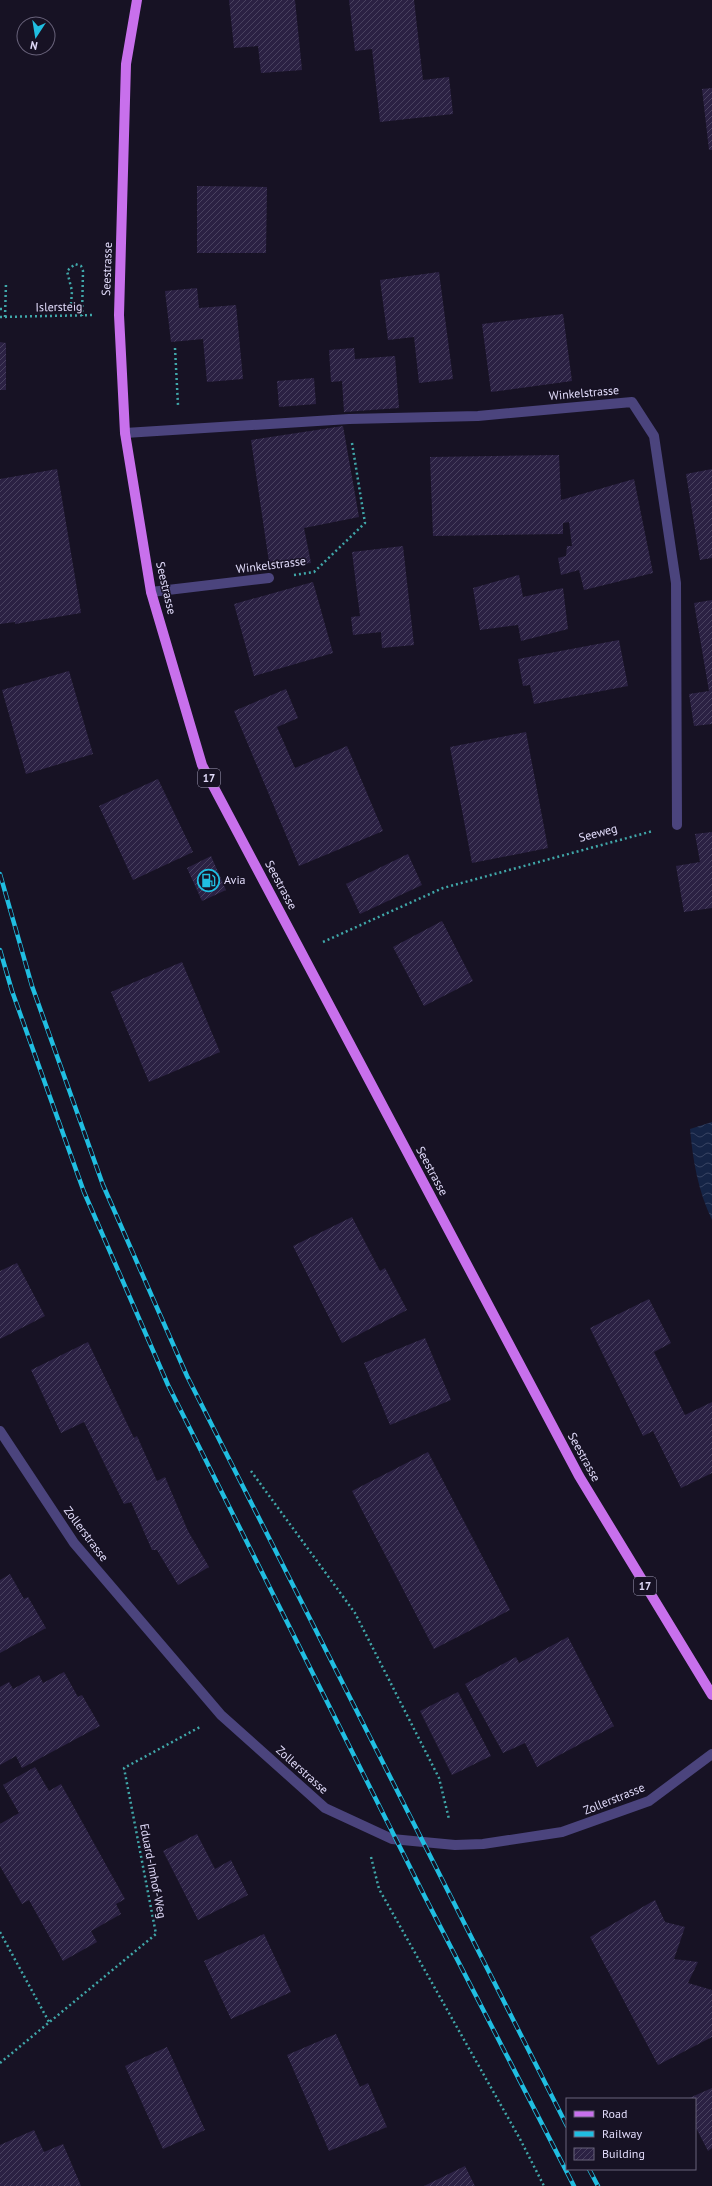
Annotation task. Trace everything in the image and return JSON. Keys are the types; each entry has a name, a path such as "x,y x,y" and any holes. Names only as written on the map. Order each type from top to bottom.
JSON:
{"main road":[{"name":"Seestrasse","path":"137,0 126,64 119,315 125,433 151,592 202,765 579,1476 712,1695"}],"street":[{"name":"Winkelstrasse","path":"125,433 349,419 478,416 632,402 654,436 676,583 677,825"},
{"name":"Winkelstrasse","path":"151,592 269,578"},
{"name":"Zollerstrasse","path":"0,1431 74,1543 221,1716 325,1808 392,1839 455,1845 483,1844 562,1832 649,1801 712,1754"}],"path":[{"path":"71,304 72,291 67,271 75,264 81,266 83,271 82,316"},
{"path":"5,317 4,309 6,283"},
{"name":"Islersteig","path":"0,317 119,315"},
{"path":"175,348 179,430"},
{"name":"Winkelstrasse","path":"269,578 314,572 365,523 349,419"},
{"name":"Seeweg","path":"301,952 443,888 677,825"},
{"path":"250,1471 355,1613 439,1778 455,1845"},
{"name":"Eduard-Imhof-Weg","path":"0,2063 156,1934 124,1768 221,1716"},
{"path":"364,1826 379,1889 520,2139 544,2186"},
{"path":"0,1932 49,2022"}],"water":[{"path":"712,1122 712,1220 703,1198 697,1176 690,1129"}],"building":[{"path":"229,0 295,0 302,70 261,73 258,46 234,48"},
{"path":"349,0 414,0 423,80 449,77 453,114 380,122 372,49 355,51"},
{"path":"712,88 712,150 709,150 702,89"},
{"path":"197,186 267,187 266,253 197,253"},
{"path":"439,272 453,379 419,383 414,337 388,340 380,280"},
{"path":"197,288 199,308 236,305 243,379 207,382 203,339 171,342 165,291"},
{"path":"563,314 572,381 491,392 482,324"},
{"path":"0,342 6,343 6,390 0,390"},
{"path":"354,348 355,359 395,356 399,408 344,412 342,381 331,382 329,350"},
{"path":"314,378 316,404 279,407 277,381"},
{"path":"343,426 359,517 304,528 311,563 270,569 251,440"},
{"path":"559,455 561,500 634,479 653,573 584,590 579,570 561,575 558,558 566,556 567,546 572,546 569,522 563,523 563,534 433,536 430,457"},
{"path":"57,469 81,613 15,624 15,622 0,624 0,479"},
{"path":"712,469 712,558 700,560 686,474"},
{"path":"403,546 414,645 382,648 381,632 353,635 351,617 360,616 352,552"},
{"path":"519,575 523,597 563,588 568,629 521,641 518,625 480,630 473,588"},
{"path":"313,582 333,653 254,676 234,604"},
{"path":"712,600 712,724 694,726 689,694 709,691 694,603"},
{"path":"619,640 628,686 534,704 530,685 523,686 518,659"},
{"path":"69,671 93,754 26,774 2,690"},
{"path":"286,689 298,718 277,727 295,768 347,746 383,831 299,866 234,711"},
{"path":"526,732 548,848 472,863 450,747"},
{"path":"158,779 193,852 133,880 99,806"},
{"path":"712,832 712,908 684,912 676,866 700,862 695,834"},
{"path":"408,854 422,885 360,914 346,884"},
{"path":"211,856 226,890 202,901 187,868"},
{"path":"442,921 473,981 424,1006 393,947"},
{"path":"182,962 220,1052 149,1082 111,992"},
{"path":"352,1217 380,1271 385,1268 407,1310 342,1343 293,1246"},
{"path":"17,1263 45,1316 0,1339 0,1271"},
{"path":"649,1299 671,1343 654,1352 685,1415 712,1402 712,1473 681,1488 653,1431 643,1436 590,1328"},
{"path":"425,1338 451,1400 390,1425 364,1363"},
{"path":"88,1342 134,1438 137,1436 157,1481 165,1477 188,1531 209,1567 178,1585 157,1550 152,1550 131,1502 124,1504 84,1422 61,1433 31,1370"},
{"path":"428,1452 510,1610 434,1649 352,1491"},
{"path":"10,1574 24,1599 28,1597 46,1628 0,1653 0,1580"},
{"path":"568,1637 614,1726 537,1767 525,1743 503,1753 465,1684 516,1657 519,1663"},
{"path":"64,1672 78,1697 82,1695 100,1726 22,1768 16,1756 0,1765 0,1687 9,1682 13,1689 39,1675 43,1683"},
{"path":"458,1692 491,1756 452,1775 420,1711"},
{"path":"35,1767 49,1791 61,1784 125,1899 116,1904 121,1914 91,1931 97,1942 63,1961 29,1900 22,1904 0,1866 0,1824 19,1813 3,1785"},
{"path":"197,1834 215,1869 231,1860 248,1895 198,1920 163,1851"},
{"path":"655,1900 665,1922 685,1927 674,1959 698,1962 688,1983 712,1990 712,2037 658,2065 590,1937"},
{"path":"264,1934 291,1992 231,2019 204,1961"},
{"path":"336,2034 360,2087 368,2083 387,2127 329,2151 287,2055"},
{"path":"167,2047 205,2130 163,2149 125,2066"},
{"path":"712,2088 712,2148 708,2151 696,2128 696,2098 689,2098"},
{"path":"34,2130 44,2152 63,2144 81,2186 0,2186 0,2145"},
{"path":"465,2166 475,2186 424,2186"}],"railway":[{"path":"0,874 32,986 103,1185 187,1376 566,2124"},
{"path":"0,950 12,991 84,1192 168,1385 425,1897 574,2186"},
{"path":"590,2170 598,2186"}],"place":[{"name":"Avia","path":"209,880"}]}
